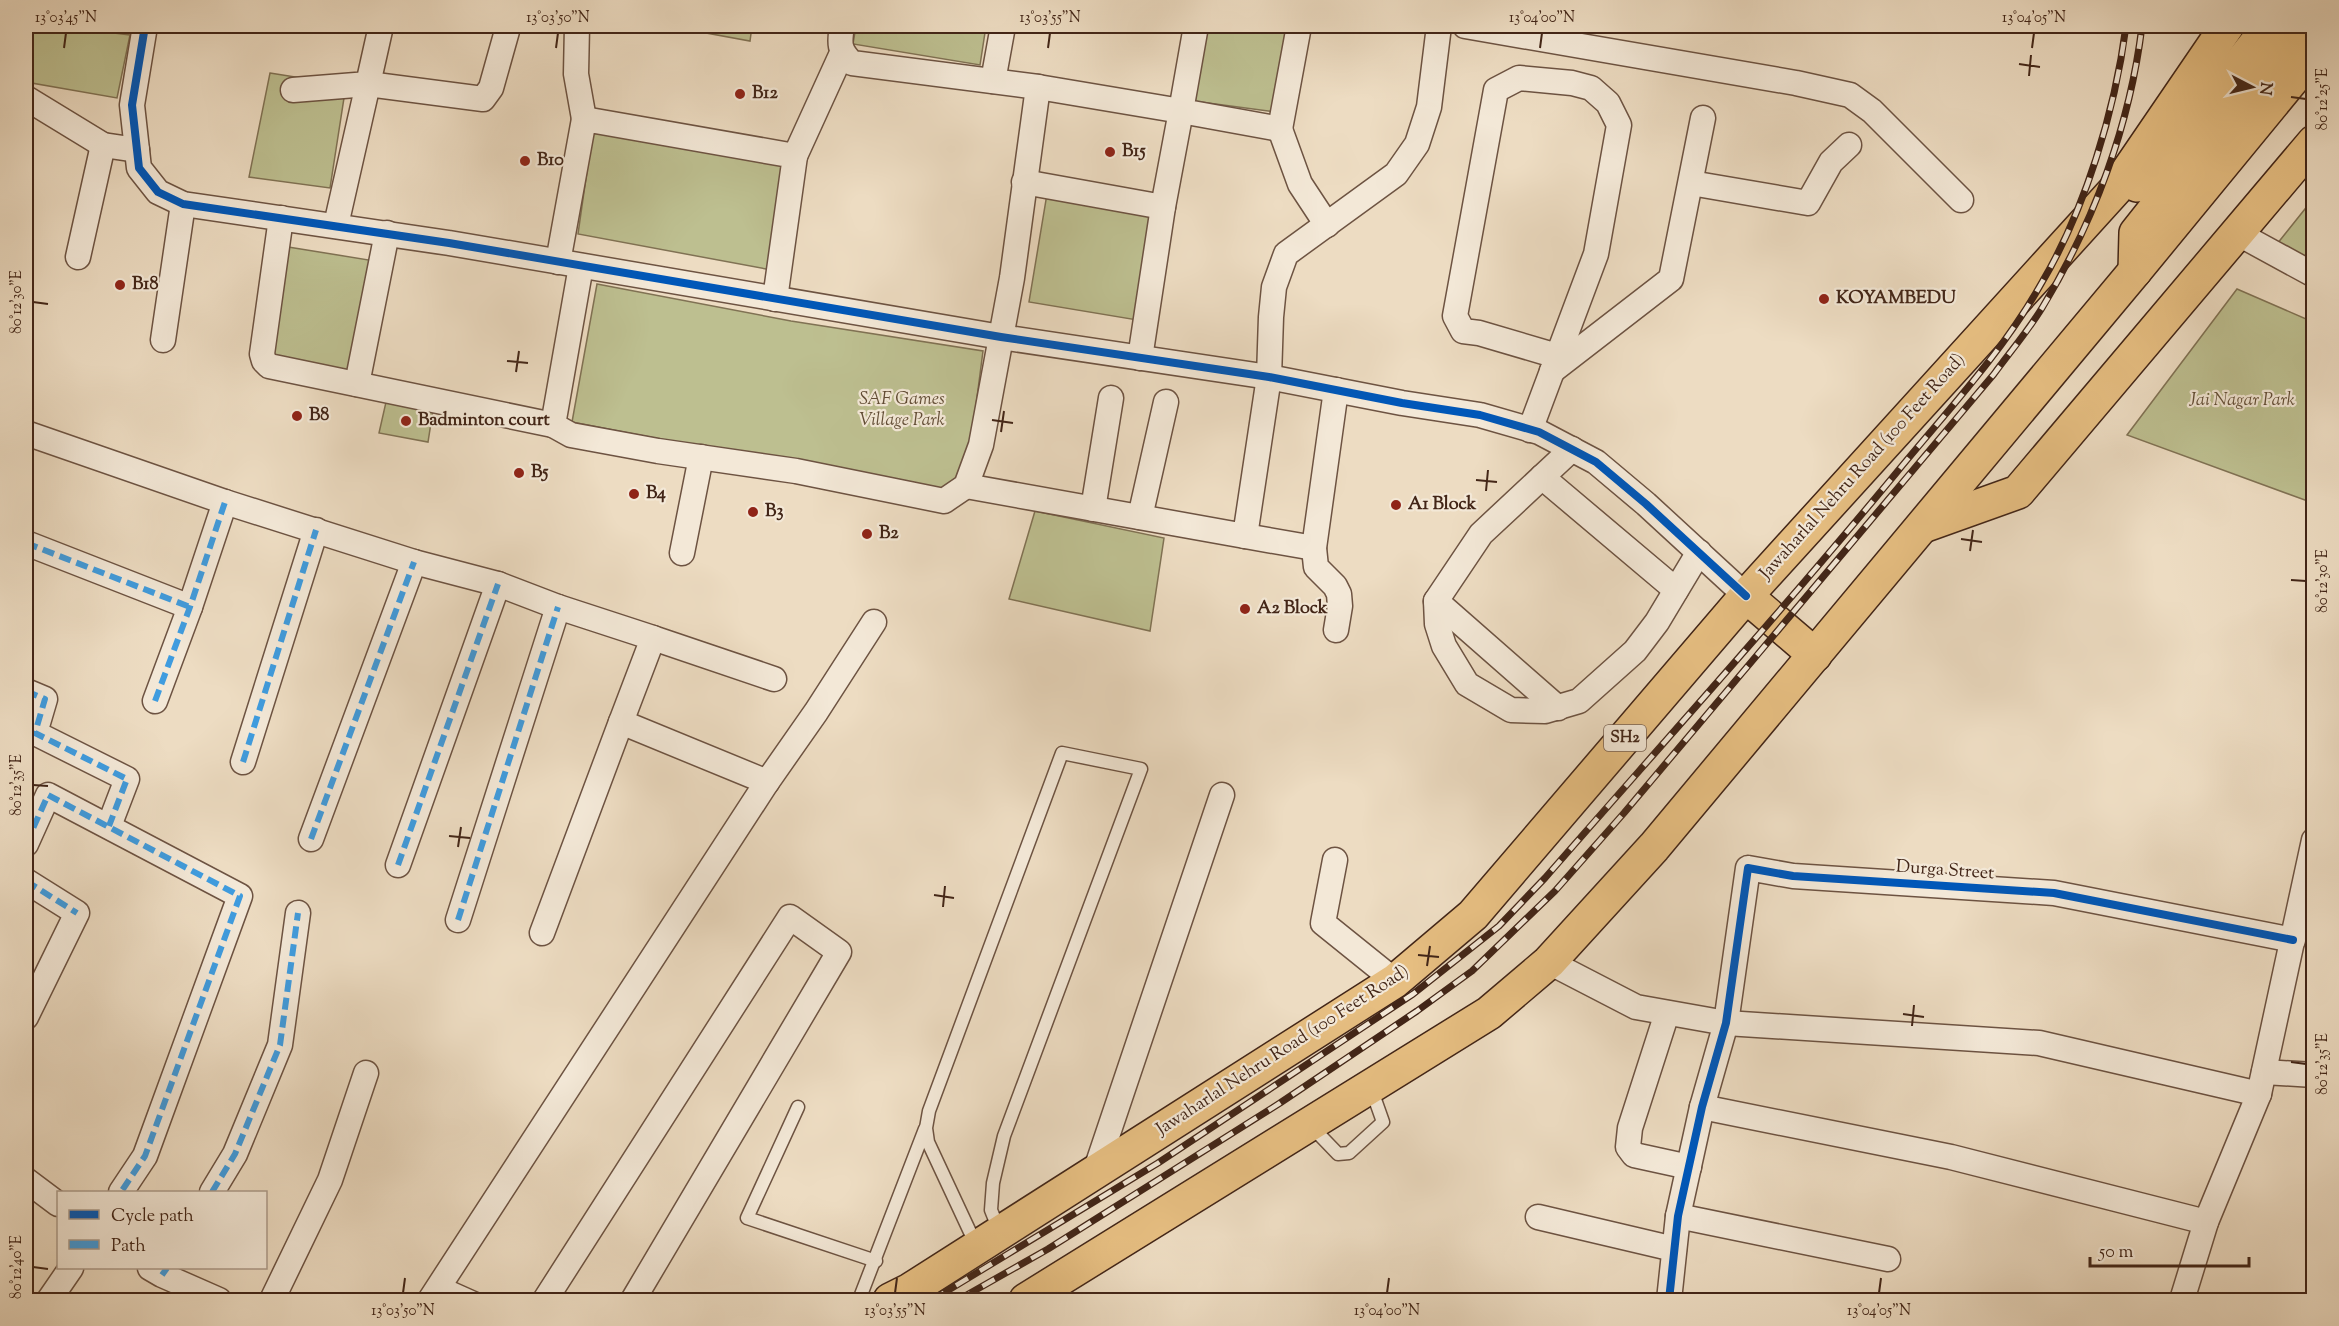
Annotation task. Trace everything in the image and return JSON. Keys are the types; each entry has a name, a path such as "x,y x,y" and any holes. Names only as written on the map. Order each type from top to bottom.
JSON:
{"main road":[{"name":"Jawaharlal Nehru Road (100 Feet Road)","path":"890,1300 910,1290 1395,981 1473,915 1746,596 2115,190 2227,26"},
{"path":"2115,190 2139,185 2154,171 2270,26"},
{"path":"2135,272 2136,233 2300,26"},
{"path":"1026,1300 1489,1013 1549,962 1654,848 2135,272 2313,53"},
{"path":"1922,526 2018,492 2313,142"},
{"path":"1746,596 1815,655"}],"street":[{"path":"144,26 132,105 139,168 158,192 183,204 387,233 1001,337 1269,376 1480,415 1530,430 1596,462 1746,596"},
{"path":"336,225 381,26"},
{"path":"553,425 584,119 576,74 578,26"},
{"path":"775,299 795,156 842,53 840,38 842,26"},
{"path":"993,81 1003,26"},
{"path":"1140,358 1163,207 1196,26"},
{"path":"1299,26 1280,129 1300,184 1327,225"},
{"path":"1245,536 1269,376 1270,317 1274,287 1286,254 1396,174 1417,144 1430,107 1439,26"},
{"path":"1465,26 1796,83 1850,95 1872,111 1961,201"},
{"path":"293,90 368,84 483,99 491,88 507,31"},
{"path":"842,53 852,63 1038,87 1280,129"},
{"path":"1530,430 1596,254 1618,125 1608,103 1591,88 1572,83 1519,78 1496,90 1455,316 1463,331 1479,333 1554,364"},
{"path":"281,218 262,354 264,361 276,368 553,425 571,435 796,471 945,501 966,486 981,445 1017,244 1038,87"},
{"path":"26,98 103,145 137,150"},
{"path":"1554,364 1671,279 1703,118"},
{"path":"584,119 795,156"},
{"path":"78,257 103,145"},
{"path":"1691,183 1808,202 1831,162 1850,146"},
{"path":"1024,182 1163,207"},
{"path":"163,340 183,204"},
{"path":"357,384 387,233"},
{"path":"2237,233 2313,274"},
{"path":"1336,390 1314,548 1316,567 1335,586 1339,594 1340,606 1336,630"},
{"path":"1093,509 1112,398"},
{"path":"1140,517 1166,402"},
{"path":"26,433 225,502 414,562 498,584 558,607 774,679"},
{"path":"1572,449 1481,534 1436,601 1437,624 1444,646 1467,684 1511,710 1545,711 1579,701 1635,651 1657,622 1699,552"},
{"path":"682,553 701,457"},
{"path":"1542,477 1676,590"},
{"path":"966,486 1314,548"},
{"path":"154,701 190,607 225,502"},
{"path":"243,762 316,530"},
{"path":"26,543 190,607"},
{"path":"311,839 414,562"},
{"path":"398,866 498,584"},
{"path":"1436,601 1558,708"},
{"path":"458,920 558,607"},
{"path":"436,1292 767,782 816,712 874,622"},
{"path":"542,933 654,638"},
{"path":"26,691 45,699 35,734 127,779 109,826"},
{"path":"621,722 767,782"},
{"path":"26,844 48,795 240,896 145,1156 122,1191"},
{"path":"1095,1172 1222,795"},
{"path":"2182,1300 2206,1222 2261,1083 2313,840"},
{"path":"1335,860 1323,924 1395,981"},
{"name":"Durga Street","path":"1726,1023 1748,868 1793,876 2054,893 2293,940"},
{"path":"26,880 77,913 26,1017"},
{"path":"213,1191 235,1154 280,1045 298,913"},
{"path":"545,1300 790,917 839,952 633,1300"},
{"path":"1549,962 1636,1007 1726,1023 2038,1042 2261,1083 2313,1075"},
{"path":"1667,1012 1630,1128 1628,1147 1634,1155 1689,1167"},
{"path":"1670,1300 1678,1216 1702,1107 1726,1023"},
{"path":"272,1300 330,1180 366,1073"},
{"path":"1702,1107 1951,1157 2206,1222"},
{"path":"26,1180 57,1203"},
{"path":"1538,1216 1674,1250"},
{"path":"1678,1216 1888,1259"},
{"path":"49,1300 70,1269"},
{"path":"160,1270 219,1300"}],"lane":[{"path":"859,1300 926,1128 929,1111 1062,753 1141,770 1004,1136 993,1183 989,1240"},
{"path":"1309,1125 1338,1154 1349,1153 1383,1122 1371,1087"},
{"path":"798,1107 747,1218 876,1261"},
{"path":"926,1128 928,1142 989,1240"},
{"path":"436,1292 479,1300"}],"green space":[{"path":"26,26 58,26 130,35 117,98 26,82"},
{"path":"668,26 752,26 750,41"},
{"path":"856,26 986,26 980,65 853,44"},
{"path":"1207,26 1289,26 1275,112 1193,101"},
{"path":"270,73 346,85 330,188 249,177"},
{"path":"593,129 787,160 772,270 578,234"},
{"path":"1047,194 1155,214 1137,320 1029,302"},
{"path":"2313,199 2313,272 2269,254"},
{"path":"282,246 375,261 355,374 265,361"},
{"name":"SAF Games Village Park","path":"597,284 791,321 983,351 973,428 958,494 572,422"},
{"name":"Jai Nagar Park","path":"2237,289 2313,322 2313,503 2127,435"},
{"name":"Badminton court","path":"386,402 433,410 428,442 379,433"},
{"path":"1035,511 1164,538 1150,631 1009,599"}],"railway":[{"path":"932,1300 1158,1163 1413,994 1499,926 1545,878 1810,575 1954,404 2009,334 2057,255 2084,192 2106,125 2126,26"},
{"path":"958,1300 1048,1249 1280,1103 1417,1011 1472,971 1555,891 1624,813 1994,374 2037,317 2078,242 2107,172 2129,100 2142,26"}],"marked path":[{"path":"155,701 190,607 225,502"},
{"path":"243,762 316,530"},
{"path":"26,543 190,607"},
{"path":"311,839 414,562"},
{"path":"398,865 498,584"},
{"path":"458,920 558,607"},
{"path":"26,691 45,699 35,733 127,779 109,826"},
{"path":"26,844 48,795 240,896 145,1156 122,1191"},
{"path":"26,881 77,913"},
{"path":"213,1191 235,1154 280,1045 298,913"},
{"path":"162,1275 166,1269"}],"cycle path":[{"path":"145,26 132,105 139,168 158,192 183,204 449,243 1001,337 1269,377 1402,403 1480,415 1539,432 1596,462 1646,504 1746,596"},
{"path":"1669,1300 1678,1216 1702,1107 1726,1023 1748,868 1793,876 2054,893 2293,940"}],"place":[{"name":"B12","path":"740,94"},
{"name":"B15","path":"1110,152"},
{"name":"B10","path":"525,161"},
{"name":"B18","path":"120,285"},
{"name":"KOYAMBEDU","path":"1824,299"},
{"name":"B8","path":"297,416"},
{"name":"Badminton court","path":"406,421"},
{"name":"B5","path":"519,473"},
{"name":"B4","path":"634,494"},
{"name":"A1 Block","path":"1396,505"},
{"name":"B3","path":"753,512"},
{"name":"B2","path":"867,534"},
{"name":"A2 Block","path":"1245,609"}]}
